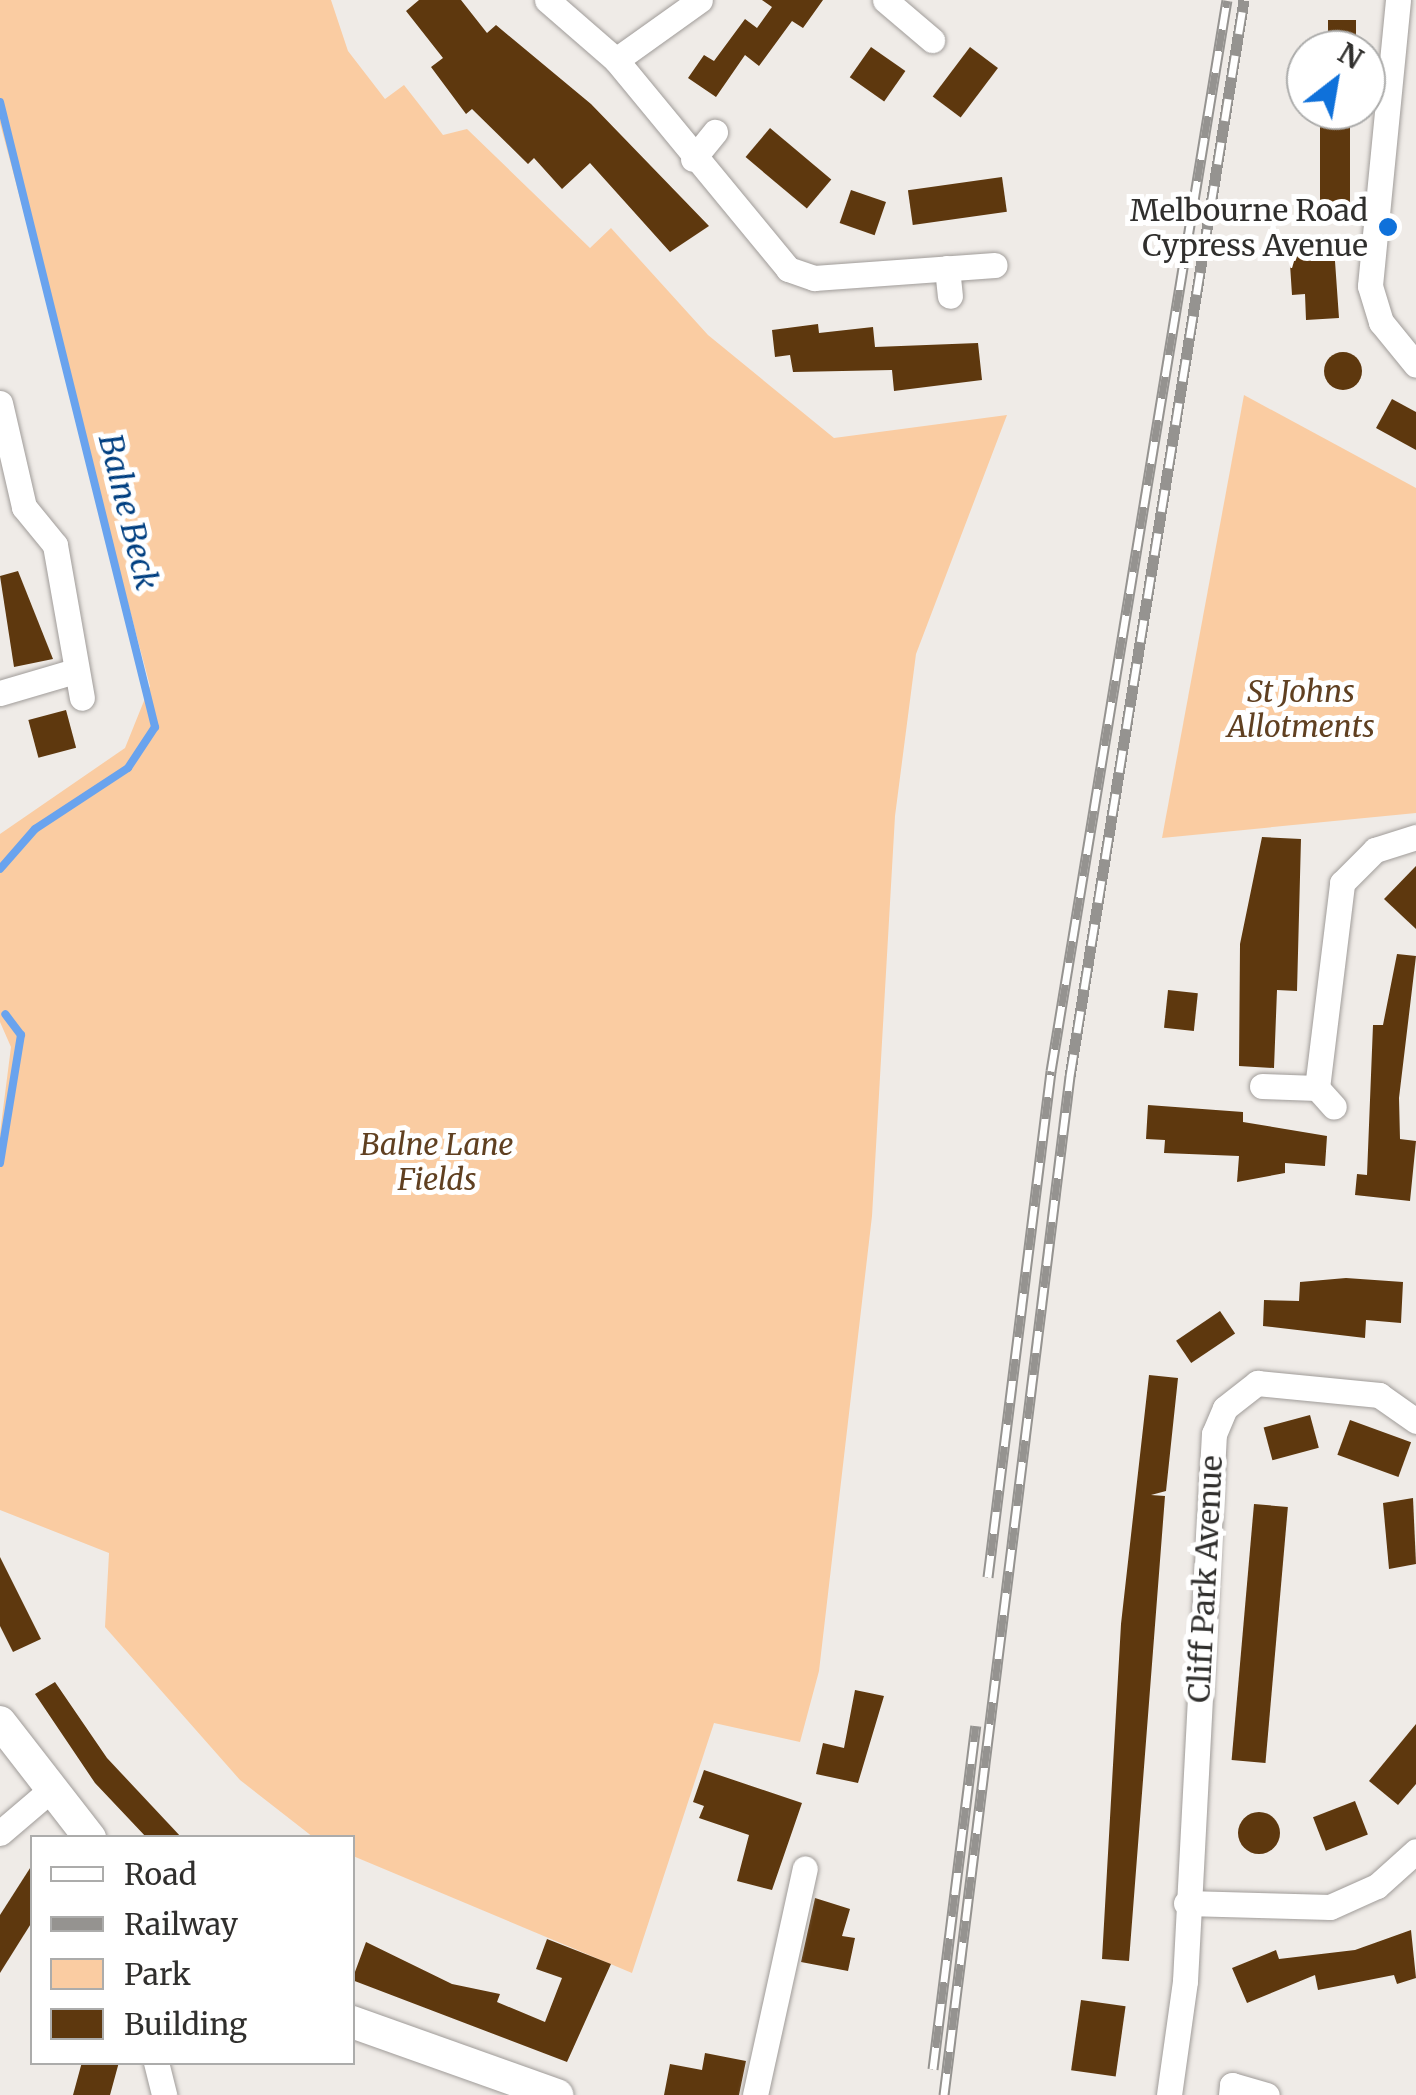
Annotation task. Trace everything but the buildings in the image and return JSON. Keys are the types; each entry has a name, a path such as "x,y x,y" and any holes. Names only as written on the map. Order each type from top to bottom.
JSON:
{"street":[{"path":"547,0 616,60 693,159 732,194 788,269 814,278 995,265"},
{"path":"616,60 700,0"},
{"path":"1398,0 1370,286 1409,361"},
{"path":"894,2 932,40"},
{"path":"693,159 715,132"},
{"path":"947,268 950,296"},
{"path":"0,404 24,507 54,545 82,698"},
{"path":"0,692 75,671"},
{"path":"1262,1086 1326,1098 1342,882 1375,850 1416,838"},
{"name":"Cliff Park Avenue","path":"1169,2095 1186,1903 1214,1434 1224,1408 1257,1383 1333,1385 1379,1395 1416,1421"},
{"path":"0,1722 48,1793 87,1835"},
{"path":"0,1833 48,1793"},
{"path":"1186,1903 1330,1906 1377,1886 1416,1851"},
{"path":"756,2095 804,1868"},
{"path":"355,2023 558,2095"},
{"path":"157,2065 164,2095"},
{"path":"1230,2095 1232,2085 1266,2095"}],"green space":[{"name":"Balne Lane Fields","path":"0,0 331,0 348,51 385,99 404,85 443,135 467,129 590,248 611,228 708,335 834,438 1007,415 916,654 895,816 872,1216 819,1671 800,1742 714,1723 632,1973 355,1857 355,1835 310,1835 240,1780 105,1627 109,1553 0,1510 0,1133 11,1047 0,1022 0,834 125,748 150,686 0,123"},
{"name":"St Johns Allotments","path":"1244,395 1416,488 1416,813 1162,838"}],"waterway":[{"name":"Balne Beck","path":"0,102 155,727 128,768 35,829 0,869"},
{"name":"Balne Beck","path":"0,1163 21,1035 5,1014"}],"railway":[{"path":"988,1577 1051,1071 1227,0"},
{"path":"944,2095 1070,1076 1244,0"},
{"path":"933,2069 976,1726"}],"place":[{"name":"Melbourne Road Cypress Avenue","path":"1388,227"}]}
